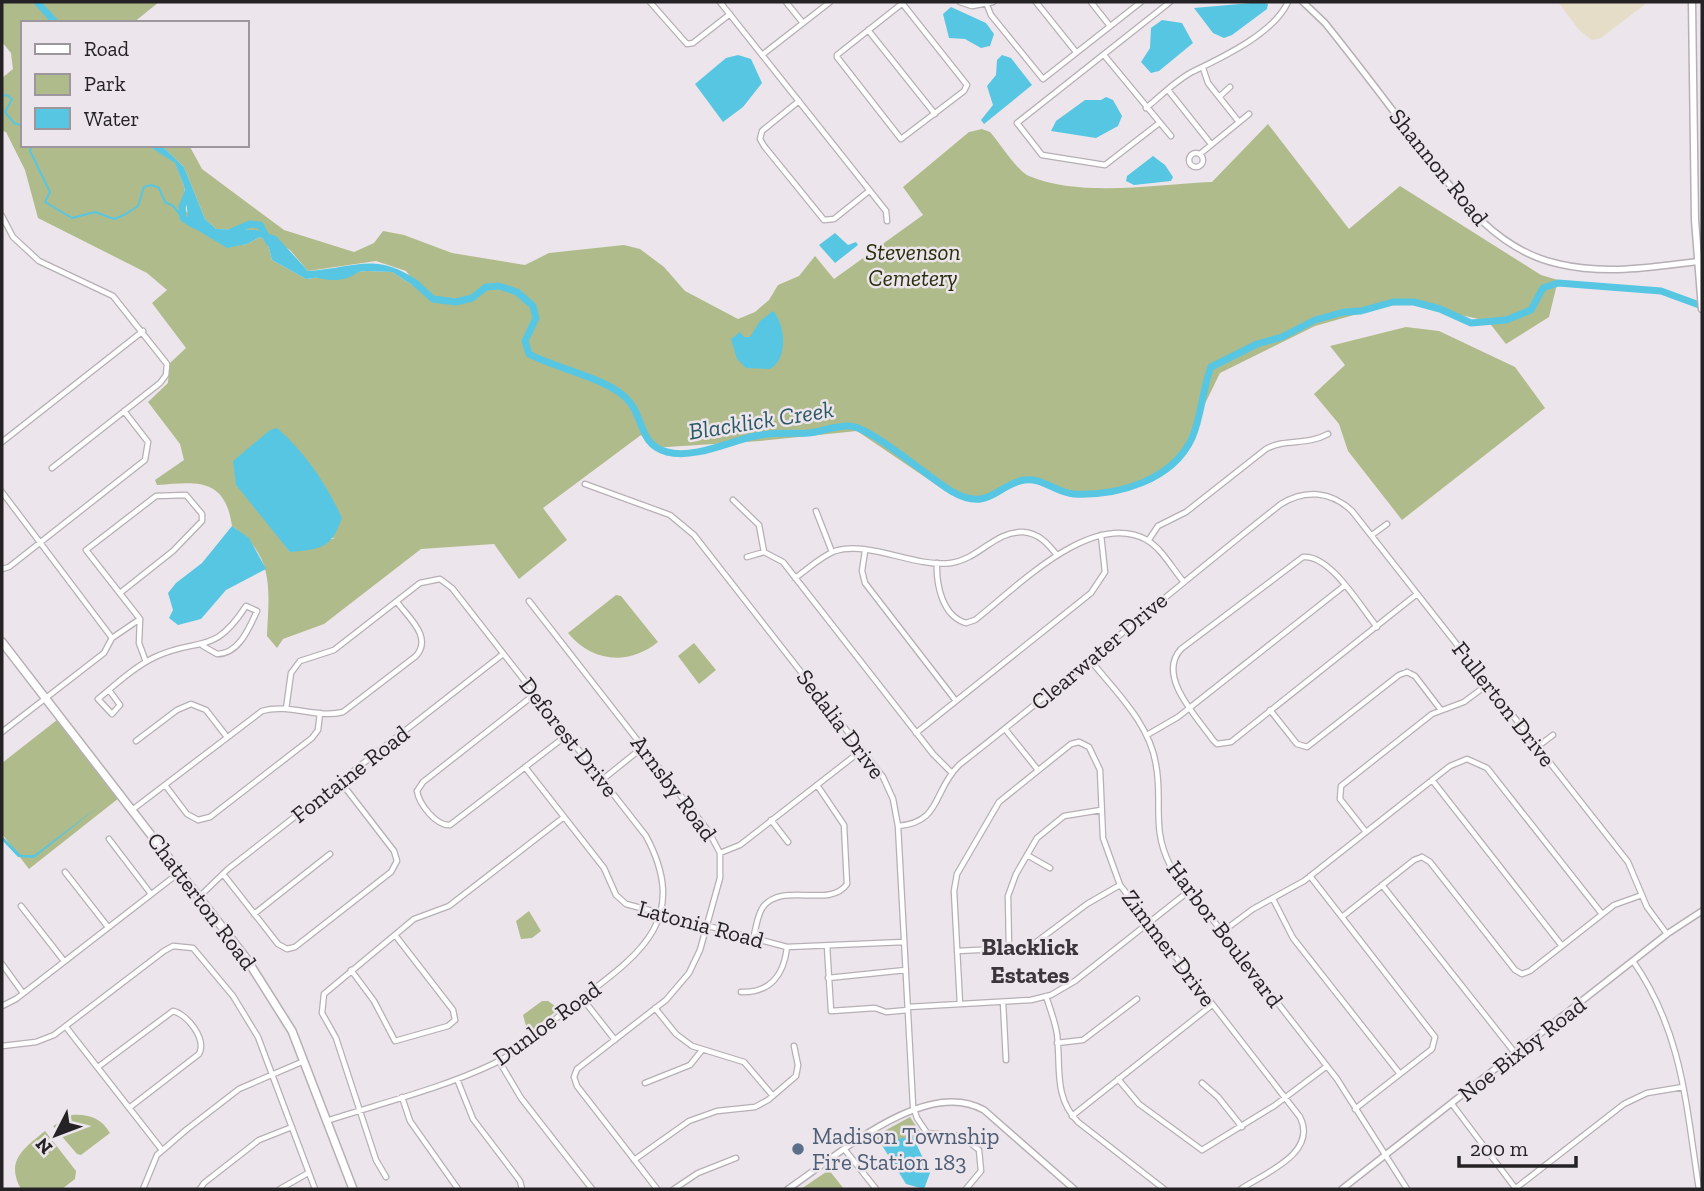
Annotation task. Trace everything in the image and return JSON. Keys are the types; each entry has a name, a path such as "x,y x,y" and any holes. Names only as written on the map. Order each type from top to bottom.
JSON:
{"main road":[{"path":"1692,2 1702,310"},
{"name":"Chatterton Road","path":"2,642 265,986 305,1061 353,1189"}],"street":[{"path":"650,2 681,40 689,44 730,14"},
{"path":"720,2 886,211 887,221"},
{"path":"786,2 803,23"},
{"path":"762,55 830,2"},
{"path":"903,2 967,85 935,114 903,139 899,139 837,55 903,2"},
{"path":"960,2 972,6 993,2"},
{"path":"1036,2 1076,52"},
{"path":"1091,2 1110,26"},
{"path":"987,5 991,15 1043,79 1141,2"},
{"path":"1158,124 1105,165 1042,155 1017,123 1170,2"},
{"path":"1146,108 1193,72 1238,50 1281,15 1288,2"},
{"name":"Shannon Road","path":"1303,2 1325,23 1468,208 1505,241 1542,260 1579,268 1643,269 1700,261"},
{"path":"868,30 935,114"},
{"path":"1104,55 1158,124 1171,136"},
{"path":"1203,68 1208,83 1239,122"},
{"path":"1219,97 1230,88"},
{"path":"1168,90 1211,144"},
{"path":"799,101 763,129 760,139 819,215 828,221 869,191"},
{"path":"1200,154 1249,114"},
{"path":"2,216 13,237 29,253 50,267 113,296 163,358 167,372 160,383 52,468"},
{"path":"2,442 142,331"},
{"path":"2,569 41,542 145,460 148,442 124,411"},
{"path":"1148,541 1161,524 1186,512 1272,445 1311,442 1328,434"},
{"name":"Sedalia Drive","path":"585,484 670,515 694,535 862,750 891,793 898,826 914,1111"},
{"path":"2,492 112,638"},
{"name":"Fullerton Drive","path":"1318,494 1332,497 1347,506 1418,594 1628,862 1647,907 1667,934"},
{"name":"Clearwater Drive","path":"898,826 924,819 952,773 1091,661 1183,581 1281,504 1298,495 1318,494"},
{"path":"120,593 173,551 202,521 202,514 186,495 156,496 86,550 140,619 139,643 146,662"},
{"path":"733,500 759,524 764,552"},
{"path":"816,511 832,552"},
{"path":"1371,536 1387,524"},
{"path":"795,579 832,552 850,549 937,563 966,559 998,538 1020,532 1039,537 1057,555"},
{"path":"937,563 939,594 966,626 1057,555 1075,544 1101,536 1130,535 1148,541 1183,581"},
{"path":"916,733 1091,593 1105,572 1101,536"},
{"path":"865,551 862,571 865,583 956,701"},
{"path":"747,557 764,552 776,556 916,733 952,773"},
{"path":"1377,626 1320,559 1306,556 1293,562 1181,649 1172,664 1173,679 1213,740 1221,747 1270,710 1418,594"},
{"name":"Deforest Drive","path":"397,602 420,583 437,578 452,588 646,836 659,861 665,889 661,914"},
{"path":"1147,735 1191,707 1345,586"},
{"name":"Arnsby Road","path":"529,601 709,832 720,853 720,878 707,927 689,973 676,990 571,1076 634,1160"},
{"path":"132,810 262,712 286,709 337,713 351,708 416,656 423,644 419,631 397,602 334,650 297,664 290,677 286,709"},
{"path":"109,691 120,705 109,713 98,699 146,662 177,649 203,646 226,632 246,606 257,611 242,641 225,653 216,654 203,646"},
{"path":"2,732 104,653 112,638 140,619"},
{"name":"Fontaine Road","path":"199,897 223,874 503,654"},
{"name":"Harbor Boulevard","path":"1091,661 1147,735 1157,768 1156,814 1161,842 1170,865 1327,1066 1407,1189"},
{"path":"1270,710 1302,749 1407,669 1441,710"},
{"path":"1366,832 1336,792 1441,710 1468,700 1488,684"},
{"path":"535,694 415,790 437,822 446,826 455,823 567,735"},
{"path":"136,741 180,708 191,705 206,710 227,737"},
{"path":"164,785 197,823 210,817 312,738 318,730 320,713"},
{"path":"960,1004 954,891 957,874 999,802 1038,770 1005,729"},
{"path":"1537,747 1553,735"},
{"name":"Zimmer Drive","path":"1038,770 1079,739 1090,747 1100,770 1106,852 1120,885 1303,1122 1304,1138 1294,1154 1241,1189"},
{"path":"602,780 643,747"},
{"path":"720,853 736,848 862,750"},
{"path":"1222,933 1253,909 1310,876 1453,763 1467,759 1478,761 1487,768 1602,914"},
{"name":"Latonia Road","path":"525,767 604,868 619,899 661,914 787,947 904,942"},
{"path":"1432,780 1562,946"},
{"path":"223,874 278,944 287,949 295,947 391,872 397,861 393,849 340,781"},
{"path":"753,939 762,909 771,900 783,896 846,891 848,881 844,825 817,785"},
{"path":"1009,948 1008,896 1027,855 1044,830 1059,818 1079,811 1101,810"},
{"path":"386,1177 376,1160 321,1003 327,989 418,917 449,906 564,817"},
{"path":"771,820 789,842"},
{"path":"109,839 151,894"},
{"path":"254,914 330,854"},
{"path":"1027,855 1050,868"},
{"path":"1342,917 1422,856 1430,862 1522,977 1602,914 1621,902 1642,895"},
{"path":"65,872 108,927"},
{"path":"2,1006 23,993 180,872"},
{"path":"1310,876 1438,1042 1355,1109"},
{"path":"957,951 1009,948 1041,939 1087,904 1120,885"},
{"path":"1382,885 1516,1054"},
{"path":"827,946 831,1011 875,1008 886,1012 1046,996 1075,981 1189,891"},
{"path":"1273,899 1293,938 1400,1074"},
{"path":"21,906 64,961"},
{"name":"Noe Bixby Road","path":"1342,1189 1667,934 1702,911"},
{"name":"Dunloe Road","path":"326,1121 457,1079 499,1061 643,948 661,914"},
{"path":"351,970 374,1001 393,1040 403,1041 457,1021 453,1010 395,935"},
{"path":"2,1046 41,1041 66,1027 164,951 184,945 200,953 233,996 258,1038 314,1189"},
{"path":"741,992 758,992 773,983 784,964 787,947"},
{"path":"1633,961 1652,989 1671,1028 1699,1189"},
{"path":"2,964 23,993"},
{"path":"828,978 905,970"},
{"path":"1046,996 1057,1043 1061,1093 1072,1116 1164,1189"},
{"path":"582,998 615,1040"},
{"path":"1057,1043 1077,1042 1089,1036 1137,999"},
{"path":"1003,1001 1006,1060"},
{"path":"1072,1116 1212,1005"},
{"path":"655,1008 676,1034 702,1051 744,1062 773,1096"},
{"path":"98,1067 166,1014 175,1012 183,1016 201,1038 203,1046 197,1056 130,1108"},
{"path":"66,1027 162,1150"},
{"path":"657,1189 634,1160 689,1121 717,1111 755,1107 773,1096 796,1076 798,1065 794,1046"},
{"path":"645,1083 690,1065 702,1051"},
{"path":"143,1189 153,1161 162,1150 239,1089 305,1061"},
{"path":"499,1061 521,1098 592,1189"},
{"path":"1118,1079 1135,1100 1201,1151 1285,1098 1327,1066"},
{"path":"457,1079 473,1119 520,1181 522,1189"},
{"path":"1202,1083 1218,1097 1242,1127"},
{"path":"1452,1104 1516,1189 1634,1098 1683,1087"},
{"path":"402,1097 413,1125 458,1189"},
{"path":"788,1189 845,1150 914,1111 949,1100 978,1107 1074,1189"},
{"path":"914,1111 928,1133 961,1136 979,1150 981,1171 966,1189"},
{"path":"200,1189 259,1140 292,1128"},
{"path":"845,1150 876,1189"},
{"path":"674,1189 698,1173 736,1158"},
{"path":"280,1189 308,1173"}],"shaded area":[{"path":"1558,2 1648,2 1601,38 1592,40 1580,31"}],"green space":[{"name":"Stevenson Cemetery","path":"2,2 159,2 135,21 21,21 21,147 150,147 175,162 184,186 186,211 210,237 227,247 247,244 260,237 267,241 272,260 306,279 366,271 392,272 420,290 406,271 376,261 308,271 290,250 254,230 216,229 205,219 184,167 163,147 190,147 202,169 284,230 354,252 374,243 383,231 404,235 452,253 525,265 549,253 624,245 640,249 664,267 685,291 738,319 755,312 769,300 778,285 799,276 815,256 834,279 923,215 903,187 969,132 982,129 990,132 1014,163 1029,176 1072,186 1120,188 1212,182 1268,124 1349,229 1400,186 1541,275 1558,280 1549,317 1506,344 1488,321 1400,302 1315,326 1220,373 1174,467 1116,491 1062,493 1026,479 977,500 944,490 857,431 652,448 641,435 543,508 567,540 519,579 494,544 421,549 324,624 283,639 277,648 267,636 268,588 262,562 246,537 232,526 223,498 207,486 185,483 157,485 155,480 184,460 180,444 148,402 168,383 169,364 186,348 152,303 167,290 147,273 38,218 25,170 6,132 2,131 2,78 13,69 11,53 2,42","holes":["275,531 335,538 290,552"]},
{"path":"1406,327 1439,331 1515,367 1545,408 1402,520 1348,451 1339,424 1314,394 1345,365 1330,346"},
{"path":"616,595 621,596 658,642 647,650 623,657 599,655 578,643 568,633"},
{"path":"694,643 716,670 699,684 678,656"},
{"path":"57,720 119,798 29,869 2,834 2,763"},
{"path":"529,911 541,931 532,938 521,939 516,921"},
{"path":"542,1001 548,1001 559,1009 528,1033 523,1015"},
{"path":"72,1115 94,1118 110,1133 81,1155 77,1154 53,1126"},
{"path":"910,1117 920,1132 917,1141 913,1137 886,1143 883,1147 875,1136"},
{"path":"45,1131 76,1171 75,1179 62,1189 21,1189 15,1171 16,1163 24,1149"},
{"path":"829,1170 844,1189 801,1189"}],"water":[{"path":"1263,2 1268,4 1267,9 1224,38 1213,33 1194,8"},
{"path":"951,7 986,23 994,34 990,46 981,48 965,39 949,38 943,14"},
{"path":"1162,20 1182,23 1193,43 1159,71 1151,73 1141,62 1150,48 1151,28"},
{"path":"738,55 751,59 762,83 743,107 723,122 695,84 726,58"},
{"path":"1002,55 1011,58 1032,85 984,124 981,120 993,105 987,86 996,75 997,60"},
{"path":"1106,97 1113,100 1122,116 1118,126 1096,138 1051,131 1056,121 1085,100 1101,100"},
{"path":"150,147 163,147 184,167 205,219 216,229 255,230 276,236 308,271 366,264 392,267 422,284 420,290 392,272 366,271 306,279 272,260 267,241 260,237 247,244 227,248 189,225 184,186 175,163"},
{"path":"1153,156 1165,165 1173,177 1171,181 1134,185 1126,181 1127,176"},
{"path":"835,233 848,245 856,242 858,245 835,263 819,245"},
{"path":"773,311 783,333 780,358 770,369 746,368 737,359 731,339 740,332 744,337 750,337 760,321"},
{"path":"277,428 314,470 342,518 334,536 324,546 290,552 236,485 233,461 270,430"},
{"path":"232,526 249,538 266,569 226,590 201,619 178,625 169,618 173,610 168,593 176,583 202,563"},
{"path":"102,804 34,858 18,857 2,840 2,836 21,855 34,855"},
{"path":"913,1137 930,1173 924,1189 906,1184 883,1147 901,1138"}],"waterway":[{"name":"Blacklick Creek","path":"37,2 54,21"},
{"path":"2,96 7,95 12,99 5,112 14,123 21,125"},
{"path":"31,147 30,151 50,192 45,202 72,218 95,212 114,219 124,215 138,206 144,187 151,185 159,188 165,202 173,206 183,218"},
{"name":"Blacklick Creek","path":"188,192 182,207 183,218 194,225"},
{"name":"Blacklick Creek","path":"231,232 250,224 260,225 269,242"},
{"name":"Blacklick Creek","path":"317,274 341,276 355,270"},
{"name":"Blacklick Creek","path":"414,282 433,299 456,302 472,298 486,287 499,286 517,292 533,306 536,318 525,341 529,354 616,390 631,404 651,443 667,452 688,453 761,435 808,433 849,426 871,434 951,491 974,499 991,496 1024,480 1037,481 1074,494 1108,492 1142,483 1171,465 1183,453 1192,438 1211,367 1315,320 1344,312 1361,311 1393,302 1414,302 1440,309 1471,323 1506,320 1531,310 1543,288 1558,283 1661,291 1702,306"}],"place":[{"name":"Madison Township Fire Station 183","path":"798,1149"}],"district":[{"name":"Blacklick Estates","path":"1030,960"}]}
